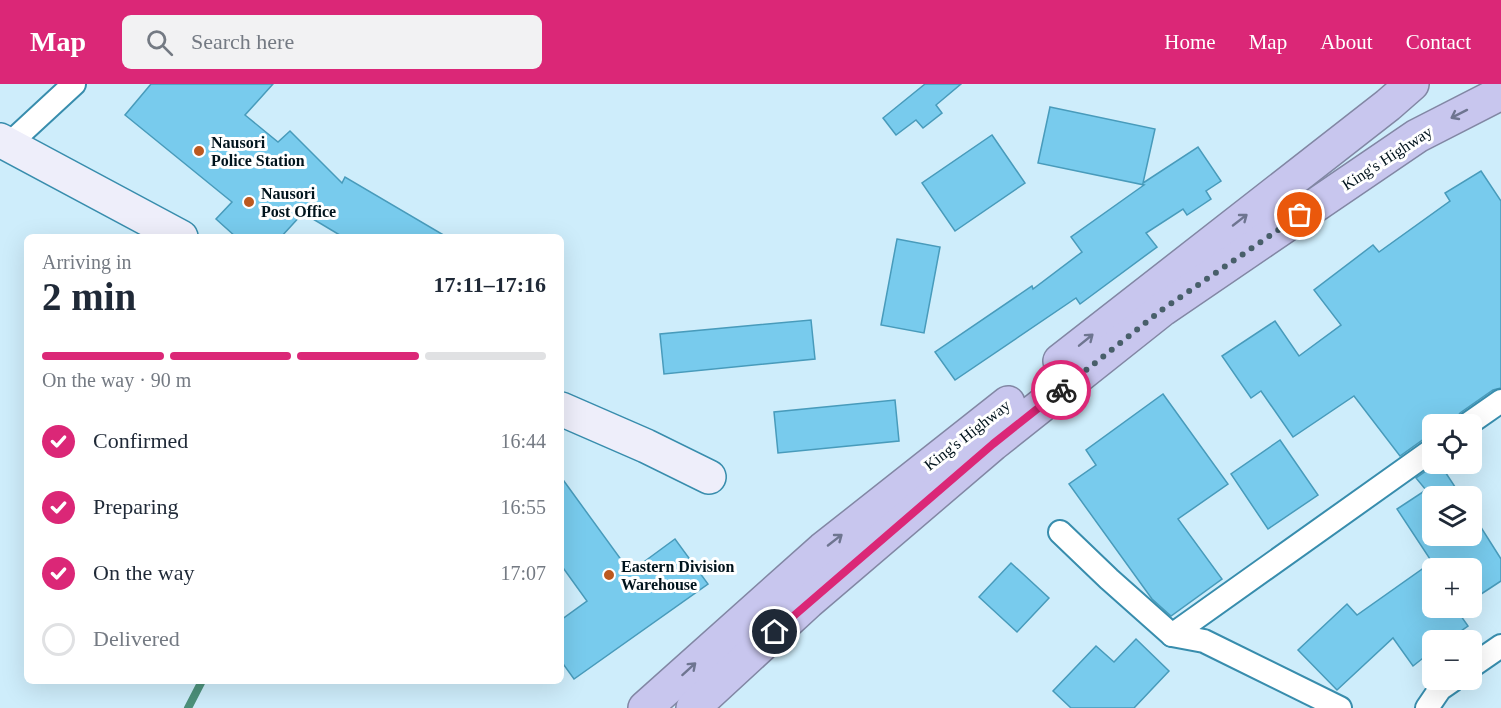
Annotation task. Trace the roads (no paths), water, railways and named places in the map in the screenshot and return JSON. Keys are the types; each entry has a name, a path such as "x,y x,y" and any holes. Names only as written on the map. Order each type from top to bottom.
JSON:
{"highway":[{"name":"King's Highway","path":"645,708 823,549 1412,84"},
{"name":"King's Highway","path":"693,708 808,602 993,444 1163,309 1417,135 1501,93"}],"street":[{"path":"74,84 4,142 175,234"},
{"path":"1482,414 1501,401"},
{"path":"564,410 646,446 709,477"},
{"path":"1172,635 1422,457"},
{"path":"1060,532 1108,579 1172,635 1204,641 1340,708"},
{"path":"1482,659 1501,646"},
{"path":"1427,708 1439,690"}],"waterway":[{"path":"188,708 200,684"}],"place":[{"name":"Nausori Police Station","path":"199,151"},
{"name":"Nausori Post Office","path":"249,202"},
{"name":"Eastern Division Warehouse","path":"609,575"}]}
